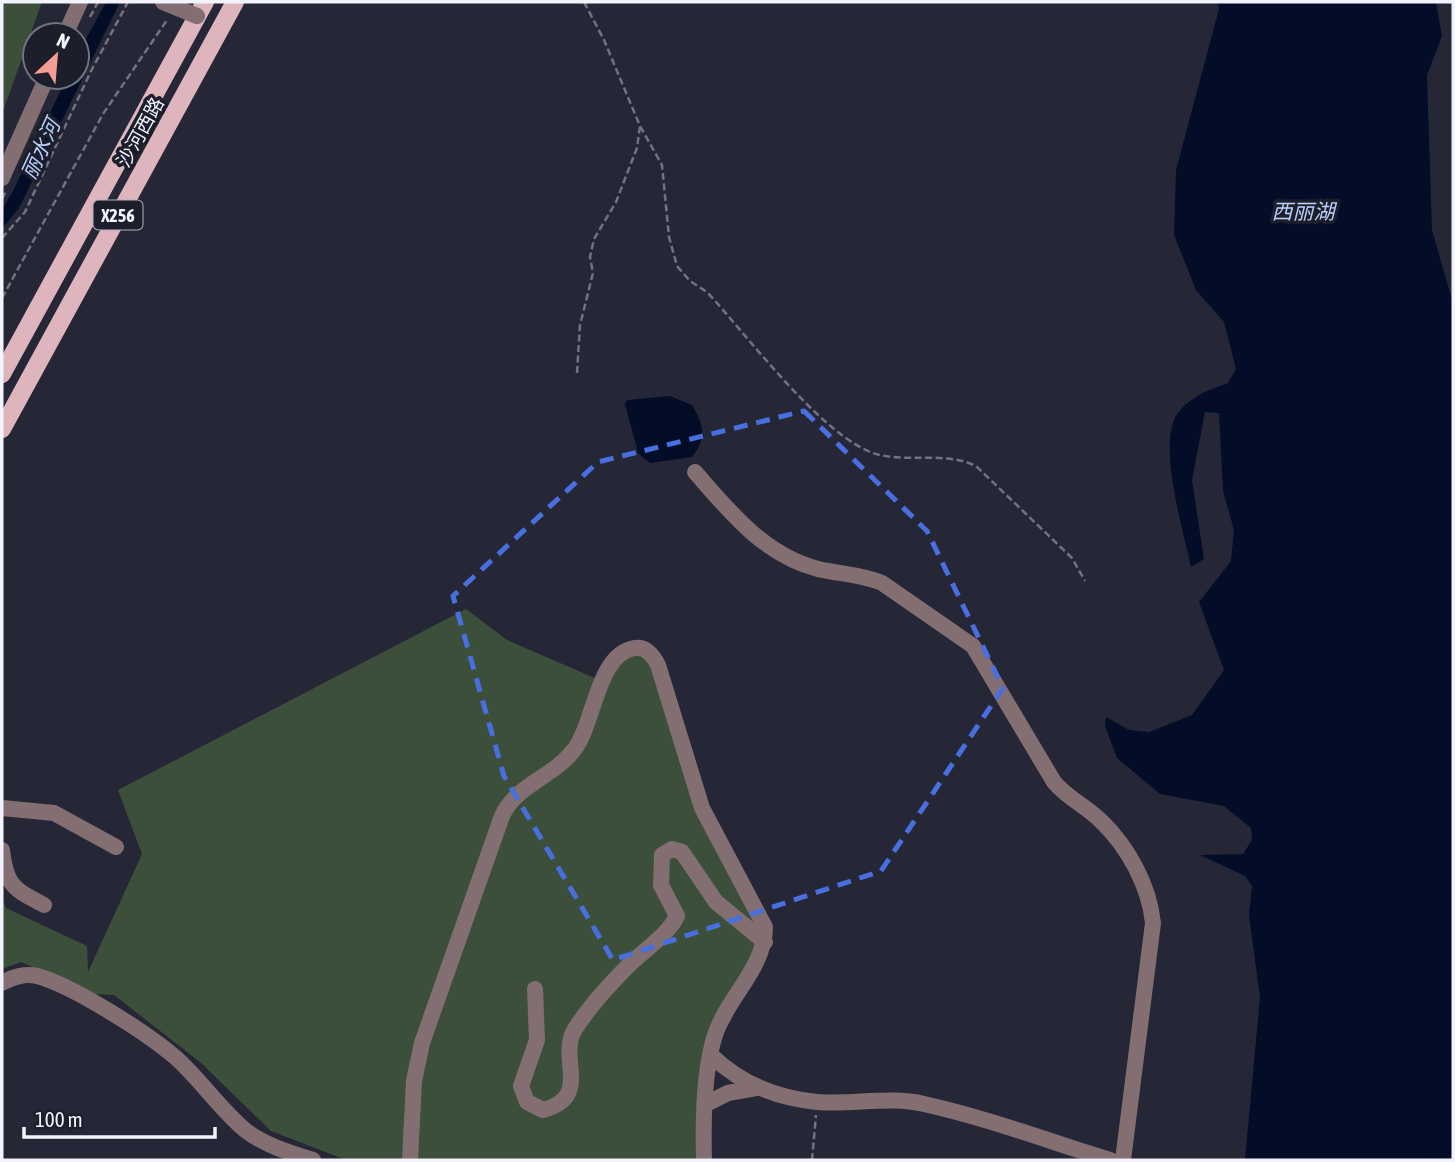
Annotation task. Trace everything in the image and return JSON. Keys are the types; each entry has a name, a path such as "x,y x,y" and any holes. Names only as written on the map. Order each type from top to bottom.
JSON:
{"main road":[{"name":"沙河西路","path":"2,429 235,2"},
{"name":"沙河西路","path":"2,374 201,9"}],"street":[{"path":"71,21 80,2"},
{"path":"169,4 201,9"},
{"path":"2,178 41,91"},
{"path":"695,472 741,524 774,550 817,569 867,577 882,583 973,646 1054,782 1064,794 1101,820 1131,859 1145,888 1153,923 1123,1160"},
{"path":"410,1160 414,1081 422,1044 508,802 572,753 583,736 601,681 615,658 625,650 639,648 652,654 658,665 702,808 765,928 765,942 758,960 726,1009 715,1037 706,1104 704,1160"},
{"path":"2,808 54,813 116,847"},
{"path":"2,849 5,874 16,891 44,905"},
{"path":"535,989 537,1040 522,1086 527,1102 544,1110 554,1107 567,1097 573,1084 570,1039 577,1026 626,968 672,927 677,916 661,885 662,855 672,849 682,852 716,902 765,942"},
{"path":"2,983 12,977 35,975 58,984 144,1034 176,1058 245,1130 263,1142 313,1160"},
{"path":"712,1056 729,1073 756,1088 818,1102 886,1100 922,1104 1110,1160"},
{"path":"706,1104 728,1093 756,1088"}],"path":[{"path":"2,238 24,212 85,83 128,2"},
{"path":"584,2 604,40 640,126 662,165 669,237 677,266 690,281 707,292 822,420 851,441 876,454 960,458 976,466 1072,558 1085,581"},
{"path":"2,298 103,114 169,4"},
{"path":"577,373 580,325 593,273 590,257 594,239 617,202 637,148 640,126"},
{"path":"811,1160 818,1102"}],"highlighted area":[{"path":"804,411 927,531 1003,688 881,871 613,960 504,776 453,596 598,462"}],"green space":[{"path":"2,2 42,2 35,21 21,21 21,61 2,114"},
{"path":"466,609 507,640 604,682 627,653 650,656 684,766 755,912 762,941 724,1008 701,1160 346,1160 271,1131 200,1062 114,995 93,994 21,962 2,969 2,898 6,908 87,946 88,972 142,854 118,790"}],"water":[{"path":"106,2 120,2 91,61 91,30"},
{"name":"西丽湖","path":"1218,2 1436,2 1442,36 1427,75 1432,230 1453,303 1453,1160 1245,1160 1260,997 1249,915 1252,886 1245,876 1200,855 1243,854 1252,840 1251,828 1224,806 1160,794 1117,758 1105,726 1106,717 1129,730 1149,732 1192,715 1224,670 1199,602 1231,561 1234,530 1223,491 1219,413 1205,412 1192,480 1204,559 1191,567 1174,488 1170,444 1172,426 1183,407 1201,394 1228,383 1236,369 1224,322 1196,290 1174,235 1176,170 1219,9"},
{"name":"丽水河","path":"60,91 76,91 19,208 2,229 2,209"},
{"path":"670,396 692,405 701,425 700,444 692,457 650,463 638,453 625,404 627,400"}]}
